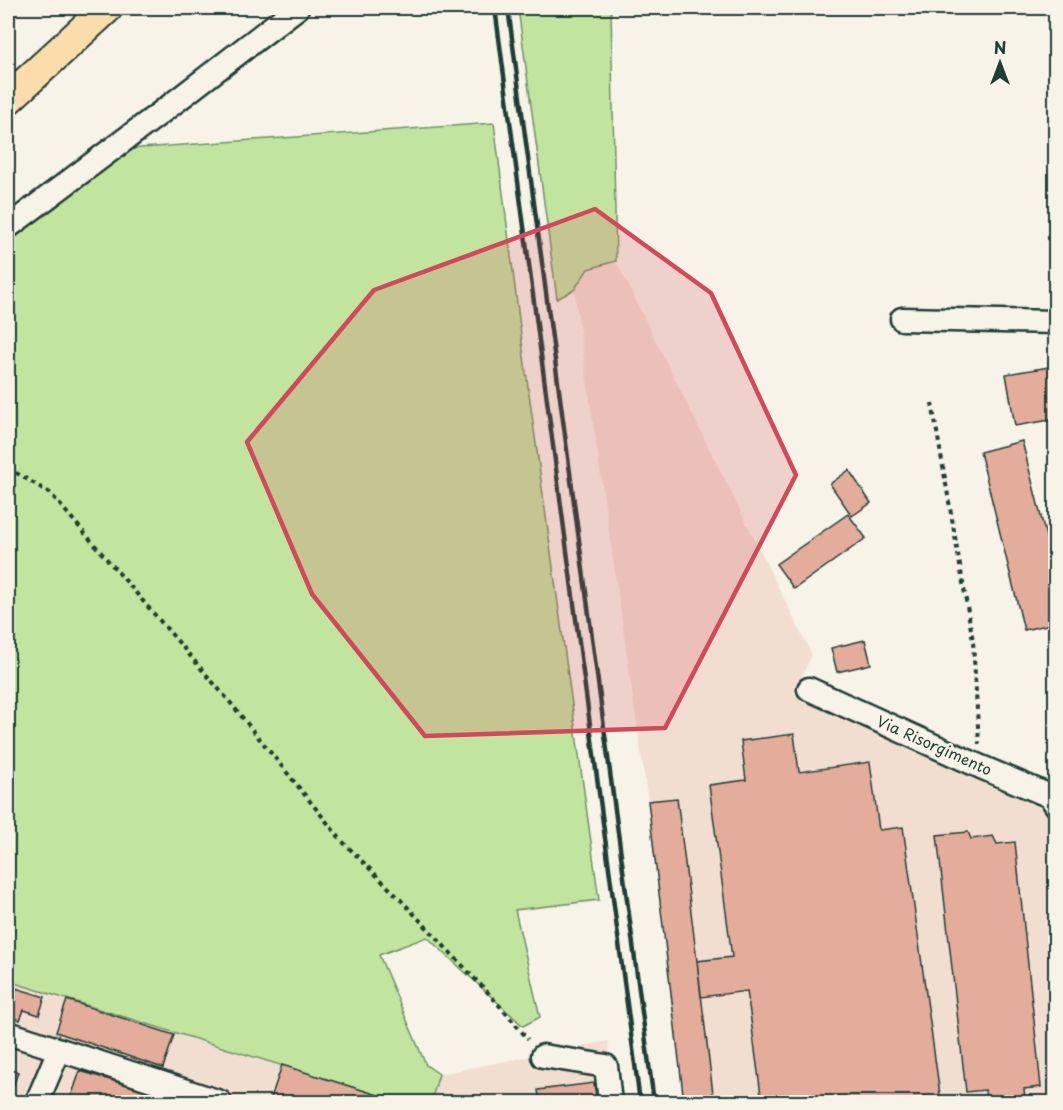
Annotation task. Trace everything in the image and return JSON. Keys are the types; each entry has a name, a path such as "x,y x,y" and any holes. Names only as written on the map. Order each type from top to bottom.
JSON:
{"main road":[{"path":"8,99 107,8"}],"street":[{"path":"8,227 297,8"},
{"path":"902,319 1056,322"},
{"name":"Via Risorgimento","path":"809,690 1050,796 1056,805"},
{"path":"8,1033 220,1102"},
{"path":"37,1102 58,1050"},
{"path":"543,1056 606,1066 610,1102"}],"path":[{"path":"932,403 973,642 981,767"},
{"path":"8,468 50,493 221,692 342,841 492,997 543,1056"}],"highlighted area":[{"path":"595,209 711,293 796,475 665,728 425,736 312,594 247,442 374,290"}],"shaded area":[{"path":"616,261 812,655 795,690 1048,804 1056,819 1055,1102 684,1102 648,801 574,290 588,269"},
{"path":"8,981 400,1102 8,1102"},
{"path":"608,1041 616,1102 431,1102 439,1074"}],"green space":[{"path":"518,8 611,8 616,261 588,269 574,290 557,299"},
{"path":"494,123 599,900 515,910 540,1017 523,1026 427,937 379,955 426,1065 439,1074 431,1102 400,1102 8,981 8,237 127,149"}],"building":[{"path":"1056,366 1056,419 1015,426 1006,374"},
{"path":"1022,441 1056,576 1056,623 1024,630 980,452"},
{"path":"849,470 871,503 852,516 830,484"},
{"path":"848,514 866,538 794,589 776,564"},
{"path":"865,640 871,664 837,672 831,648"},
{"path":"794,734 799,772 870,762 879,830 903,827 941,1102 762,1102 747,991 701,997 697,961 732,957 709,785 746,780 741,741"},
{"path":"677,798 714,1102 684,1102 648,801"},
{"path":"968,832 971,839 993,836 997,844 1015,842 1041,1087 1024,1089 1025,1098 986,1102 985,1090 966,1092 937,835"},
{"path":"9,986 45,997 39,1015 24,1010 20,1020 8,1016"},
{"path":"67,1000 174,1035 163,1068 56,1032"},
{"path":"282,1065 400,1102 270,1101"},
{"path":"8,1068 18,1072 8,1102"},
{"path":"80,1071 151,1092 148,1102 70,1100"},
{"path":"594,1083 597,1102 540,1102 538,1090"},
{"path":"537,1097 537,1102 496,1102"}],"railway":[{"path":"495,8 640,1102"},
{"path":"508,8 654,1102"}]}
